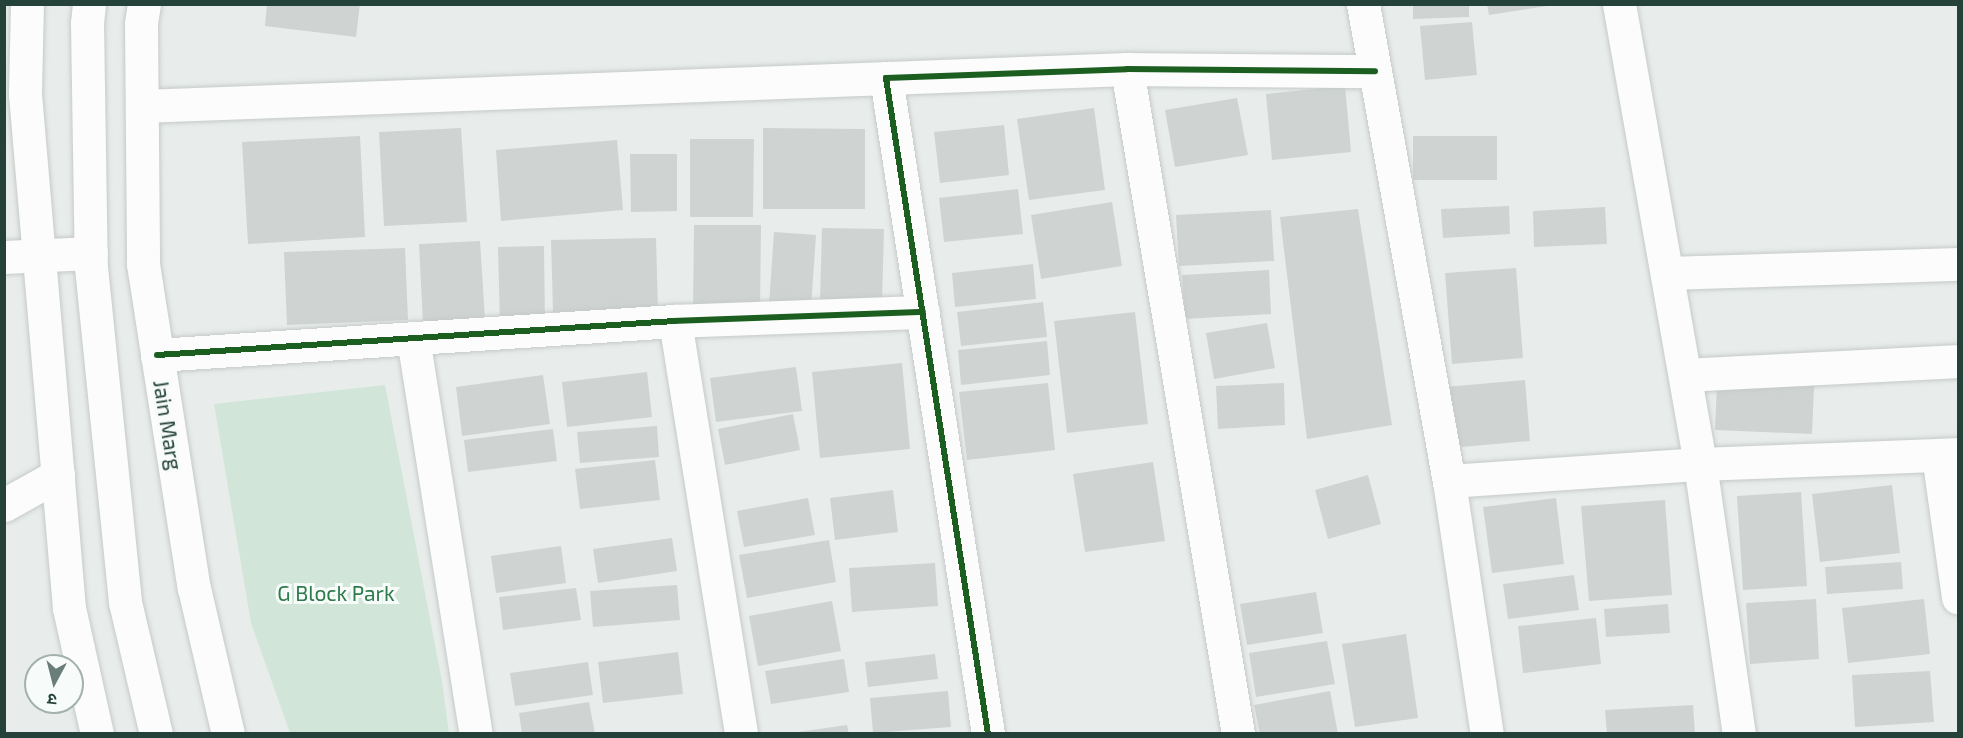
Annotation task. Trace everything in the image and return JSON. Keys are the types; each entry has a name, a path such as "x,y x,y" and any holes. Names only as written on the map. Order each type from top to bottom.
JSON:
{"street":[{"path":"27,4 25,94 69,608 97,734"},
{"path":"89,4 87,23 91,253 125,602 156,734"},
{"name":"Jain Marg","path":"144,4 141,24 143,264 194,588 228,734"},
{"path":"1363,4 1449,481 1487,734"},
{"path":"1619,4 1700,464 1739,734"},
{"path":"142,106 1127,69 1375,71"},
{"path":"1127,69 1238,734"},
{"path":"886,78 988,734"},
{"path":"4,257 91,253"},
{"path":"1668,273 1959,264"},
{"path":"157,355 675,321 923,312"},
{"path":"675,321 741,734"},
{"path":"413,338 476,734"},
{"path":"1685,375 1959,362"},
{"path":"1449,481 1700,464 1948,454 1959,598"},
{"path":"4,505 58,476"}],"green space":[{"name":"G Block Park","path":"385,385 442,681 449,733 290,733 251,623 214,404"}],"building":[{"path":"267,4 360,4 356,37 265,26"},
{"path":"1413,4 1469,4 1469,17 1413,19"},
{"path":"1487,4 1547,4 1547,6 1489,15"},
{"path":"1472,22 1477,75 1425,80 1420,26"},
{"path":"1345,86 1351,152 1272,160 1266,94"},
{"path":"1237,98 1248,155 1175,167 1165,110"},
{"path":"1094,108 1105,190 1029,200 1017,119"},
{"path":"1004,125 1009,175 940,183 934,132"},
{"path":"461,128 467,222 384,226 379,132"},
{"path":"763,128 865,129 865,209 763,209"},
{"path":"360,136 365,237 248,244 242,142"},
{"path":"1413,136 1497,136 1497,180 1413,180"},
{"path":"690,139 754,139 753,217 690,217"},
{"path":"617,140 623,210 501,221 496,150"},
{"path":"630,154 677,154 677,211 631,212"},
{"path":"1018,189 1023,234 944,242 939,198"},
{"path":"1112,202 1122,266 1041,279 1031,215"},
{"path":"1509,206 1510,234 1443,238 1441,209"},
{"path":"1605,207 1607,244 1534,247 1533,211"},
{"path":"1358,209 1392,425 1307,439 1280,217"},
{"path":"1271,210 1274,261 1179,266 1176,215"},
{"path":"694,225 761,225 760,311 693,310"},
{"path":"822,228 884,229 882,302 820,300"},
{"path":"774,232 816,235 811,308 769,305"},
{"path":"656,238 658,310 553,312 551,240"},
{"path":"480,241 485,319 423,323 419,244"},
{"path":"544,246 545,324 500,326 498,247"},
{"path":"405,248 408,320 287,325 284,252"},
{"path":"1033,264 1036,299 955,307 952,273"},
{"path":"1516,268 1523,358 1452,364 1445,273"},
{"path":"1269,270 1271,314 1185,319 1182,275"},
{"path":"1043,302 1047,337 961,346 957,312"},
{"path":"1135,312 1148,424 1067,433 1054,321"},
{"path":"1267,323 1275,368 1214,379 1206,333"},
{"path":"1047,341 1050,375 961,385 958,350"},
{"path":"1718,360 1815,364 1812,434 1715,430"},
{"path":"902,363 910,449 820,458 812,372"},
{"path":"796,367 802,411 716,422 710,378"},
{"path":"647,372 652,417 567,427 562,382"},
{"path":"543,375 550,424 462,436 456,387"},
{"path":"1525,380 1530,441 1450,448 1445,387"},
{"path":"1048,383 1055,450 967,460 959,392"},
{"path":"1284,383 1285,425 1218,429 1216,386"},
{"path":"793,414 800,450 725,465 718,429"},
{"path":"657,426 659,457 580,463 577,432"},
{"path":"553,429 557,461 468,472 464,440"},
{"path":"655,460 660,500 580,509 575,469"},
{"path":"1153,462 1165,541 1085,552 1073,474"},
{"path":"1368,475 1381,524 1328,539 1315,490"},
{"path":"1892,485 1900,553 1820,562 1812,494"},
{"path":"893,490 898,532 835,540 830,498"},
{"path":"1801,492 1807,586 1743,590 1737,496"},
{"path":"808,498 815,535 744,547 737,511"},
{"path":"1556,498 1564,564 1492,573 1483,507"},
{"path":"1665,500 1672,595 1589,601 1581,506"},
{"path":"672,538 677,571 598,583 593,549"},
{"path":"829,540 836,582 747,598 739,555"},
{"path":"561,546 566,583 496,593 491,556"},
{"path":"1901,562 1903,589 1827,594 1825,567"},
{"path":"935,563 938,606 852,612 849,568"},
{"path":"1574,575 1579,610 1508,619 1503,584"},
{"path":"677,585 680,620 593,627 590,591"},
{"path":"576,588 581,620 503,630 499,597"},
{"path":"1316,592 1323,633 1247,645 1240,604"},
{"path":"1816,599 1819,659 1750,664 1746,603"},
{"path":"1924,599 1930,654 1848,663 1842,608"},
{"path":"832,601 841,651 758,666 749,616"},
{"path":"1668,604 1670,633 1606,637 1604,609"},
{"path":"1596,618 1601,664 1523,673 1518,626"},
{"path":"1406,634 1418,718 1355,727 1342,644"},
{"path":"1327,641 1335,684 1256,697 1249,653"},
{"path":"678,652 683,694 603,703 598,662"},
{"path":"935,654 938,679 868,687 865,662"},
{"path":"844,659 849,692 771,704 765,671"},
{"path":"588,662 593,695 515,706 510,673"},
{"path":"1930,671 1934,722 1855,727 1852,675"},
{"path":"948,691 951,727 873,733 870,698"},
{"path":"1330,691 1338,734 1260,734 1254,705"},
{"path":"589,702 595,734 522,734 519,713"},
{"path":"1693,705 1695,734 1607,734 1605,710"},
{"path":"847,725 849,734 798,734 798,732"}],"cycle path":[{"path":"988,734 886,78 1127,69 1375,71"},
{"path":"157,355 675,321 923,312"}]}
